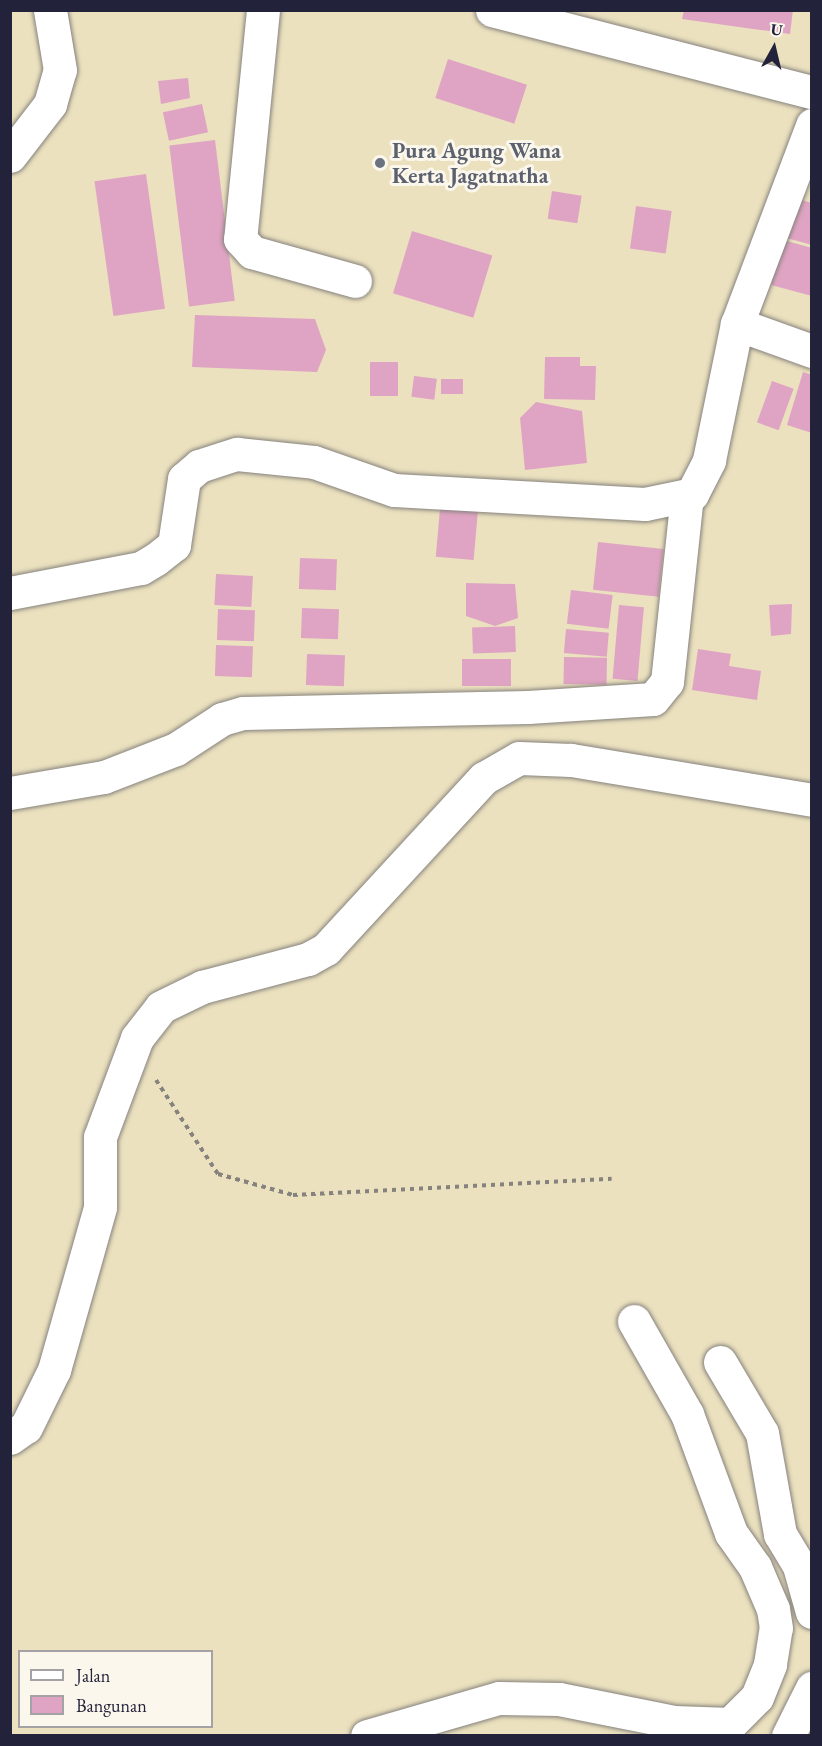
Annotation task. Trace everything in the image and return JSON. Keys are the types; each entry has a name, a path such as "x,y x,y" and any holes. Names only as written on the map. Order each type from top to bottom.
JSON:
{"street":[{"path":"10,156 50,104 57,81 50,10"},
{"path":"263,10 240,239 252,252 355,280"},
{"path":"492,10 601,22 812,92"},
{"path":"10,793 104,777 176,749 222,719 243,713 528,707 653,699 667,682 687,496 692,494 709,460 737,324 799,194 812,125"},
{"path":"737,324 812,351"},
{"path":"10,593 141,568 156,560 174,545 184,479 199,466 237,454 314,462 394,490 645,504 692,494"},
{"path":"10,1438 26,1427 54,1370 100,1207 100,1137 137,1038 161,1008 180,996 308,959 326,949 484,778 519,758 571,760 812,800"},
{"path":"367,1736 499,1698 559,1699 674,1722 722,1725 741,1718 757,1697 770,1665 773,1609 755,1567 731,1533 687,1414 634,1321"},
{"path":"720,1362 762,1433 780,1534 798,1566 812,1612"},
{"path":"788,1736 812,1688"}],"path":[{"path":"137,1038 163,1096 218,1174 293,1195 612,1179"}],"building":[{"path":"684,10 793,10 790,34 682,19"},
{"path":"448,59 527,85 514,124 435,98"},
{"path":"188,78 190,98 161,104 158,81"},
{"path":"202,104 208,132 169,141 163,112"},
{"path":"215,140 235,301 189,306 169,146"},
{"path":"146,174 165,309 113,316 95,181"},
{"path":"552,191 582,196 577,223 548,219"},
{"path":"794,198 812,203 812,245 783,237"},
{"path":"636,206 672,211 666,254 630,249"},
{"path":"412,231 492,256 473,318 393,293"},
{"path":"783,240 812,248 812,296 771,285"},
{"path":"195,315 315,319 326,350 317,372 192,367"},
{"path":"545,357 580,357 580,366 596,366 595,400 544,399"},
{"path":"370,362 398,362 398,396 370,396"},
{"path":"803,372 812,375 812,433 787,425"},
{"path":"414,376 437,379 434,400 411,397"},
{"path":"441,379 463,379 463,394 441,394"},
{"path":"772,381 794,389 779,430 757,422"},
{"path":"536,402 582,411 587,463 525,470 520,418"},
{"path":"441,497 479,500 474,560 436,557"},
{"path":"598,542 664,549 659,597 593,590"},
{"path":"300,558 337,559 336,590 299,589"},
{"path":"216,574 253,576 251,607 214,605"},
{"path":"466,583 515,584 518,618 495,626 466,616"},
{"path":"571,590 613,595 609,629 567,624"},
{"path":"792,604 791,634 771,636 769,605"},
{"path":"619,605 644,607 637,681 613,679"},
{"path":"302,608 339,609 338,639 301,638"},
{"path":"218,609 255,610 254,641 217,640"},
{"path":"515,626 516,652 473,653 472,628"},
{"path":"566,629 609,633 607,657 564,653"},
{"path":"216,645 253,646 252,677 215,676"},
{"path":"698,649 731,654 729,666 761,671 757,700 692,690"},
{"path":"307,654 345,655 344,686 306,685"},
{"path":"564,657 607,658 607,685 564,684"},
{"path":"462,659 511,659 511,686 462,686"}],"place":[{"name":"Pura Agung Wana Kerta Jagatnatha","path":"380,163"}]}
